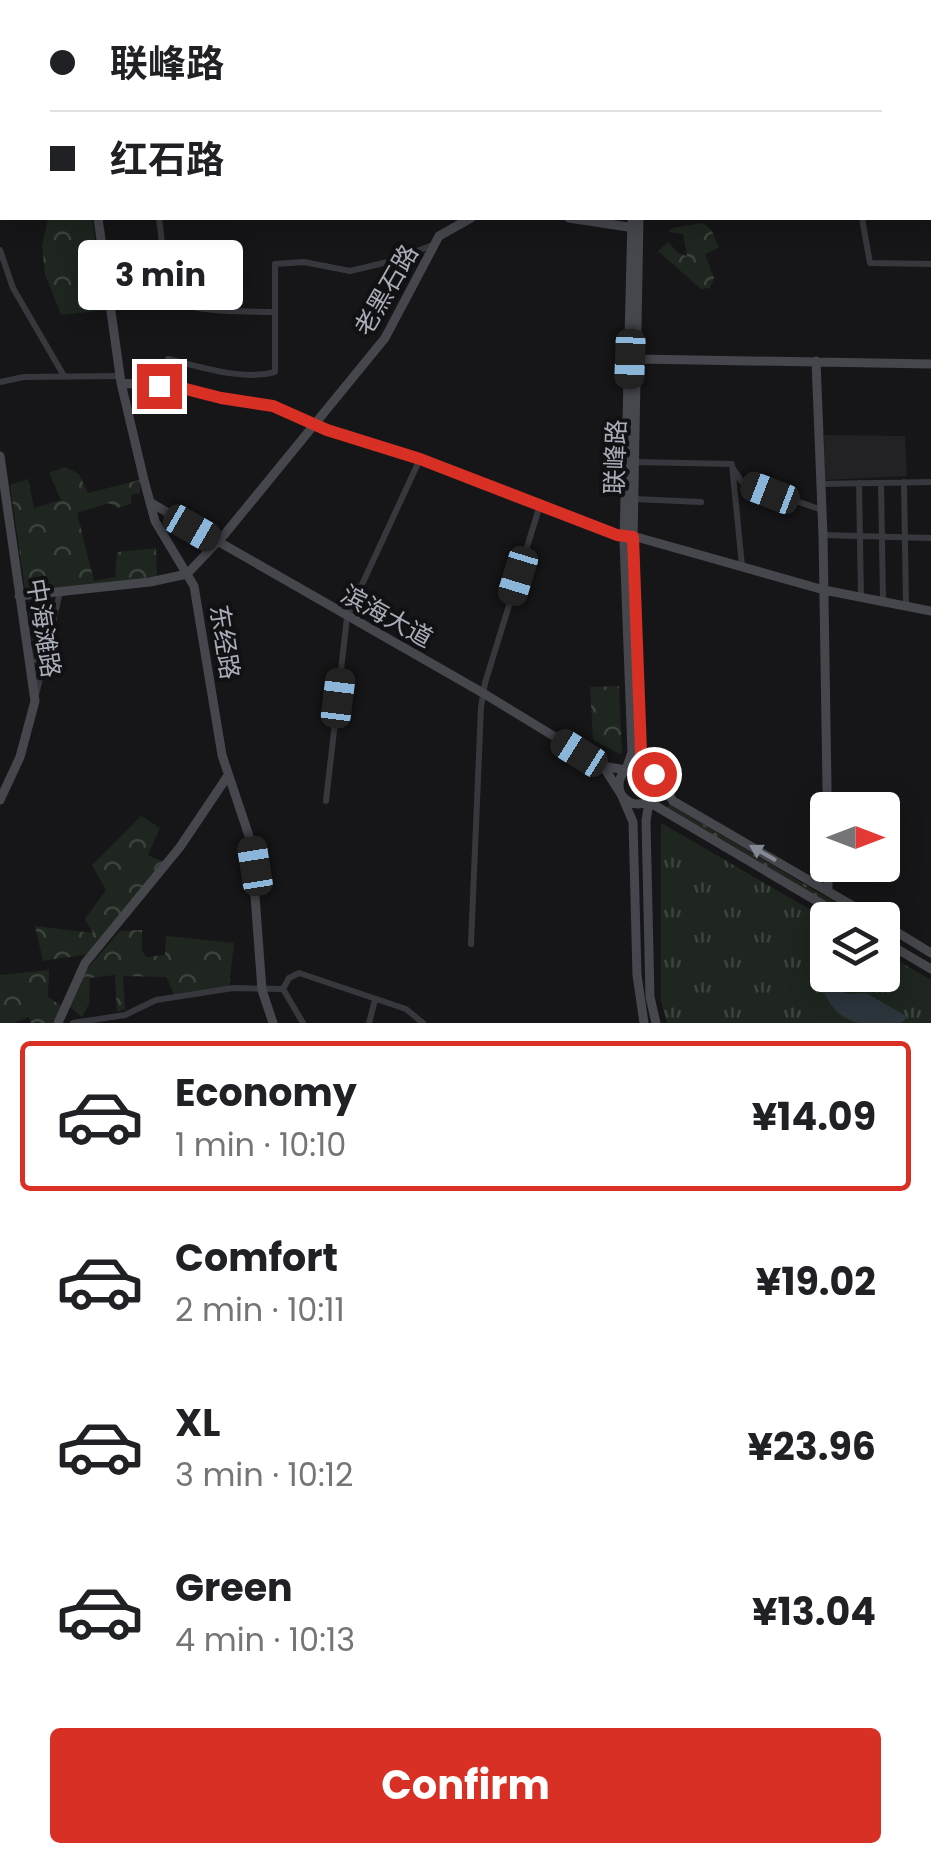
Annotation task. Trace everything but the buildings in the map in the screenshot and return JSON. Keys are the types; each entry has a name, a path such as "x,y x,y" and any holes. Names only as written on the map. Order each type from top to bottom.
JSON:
{"main road":[{"name":"东经路","path":"98,220 120,379 155,521 194,586 201,611 227,777 251,842 262,990 273,1023"},
{"name":"老黑石路","path":"187,574 385,338 439,236 467,220"},
{"path":"595,220 635,223"},
{"name":"联峰路","path":"635,223 635,462 629,536 644,758 654,774"},
{"path":"634,359 931,364"},
{"name":"联峰路","path":"626,770 630,758 629,536 634,359"},
{"path":"816,361 827,792"},
{"path":"120,379 273,406 312,424 629,536 824,590 931,611"},
{"name":"中海滩路","path":"0,456 35,701 20,758 0,800"},
{"name":"滨海大道","path":"151,503 603,766"},
{"path":"19,596 150,582 187,574"},
{"path":"603,766 626,770 638,766 654,774 673,801 848,902"},
{"path":"603,766 633,822 637,975 644,1023"},
{"path":"626,770 619,781 621,794 630,803 649,802 819,902"},
{"path":"654,774 657,792 649,802 646,821 650,996 656,1023"},
{"path":"58,1023 85,964 180,847 227,777"},
{"path":"828,882 828,890"},
{"path":"900,934 931,953"},
{"path":"900,951 931,969"}],"street":[{"path":"110,308 125,306 152,293 165,270 159,220"},
{"path":"862,220 870,262 931,264"},
{"path":"168,359 212,370 276,372 276,264 304,262 350,271 434,245"},
{"path":"0,250 13,288 64,376"},
{"path":"152,293 180,305 211,311 270,312"},
{"path":"0,382 64,376 120,379"},
{"path":"326,802 348,617 420,459"},
{"path":"635,462 732,464"},
{"path":"732,464 742,482 822,510"},
{"path":"732,464 742,568"},
{"path":"881,482 883,602"},
{"path":"904,482 906,606"},
{"path":"821,484 931,482"},
{"path":"860,483 861,597"},
{"path":"634,499 701,502"},
{"path":"471,944 483,693 540,504"},
{"path":"823,535 931,538"},
{"path":"35,701 60,592"},
{"path":"283,989 289,978 299,973 406,1009 424,1023"},
{"path":"73,1023 125,1015 156,1000 232,988 283,989"},
{"path":"283,989 303,1023"},
{"path":"369,1023 376,1000"}],"shaded area":[{"path":"824,435 905,436 907,476 825,480"},
{"path":"824,992 866,993 908,1017 901,1023 859,1023 847,1019"}],"green space":[{"path":"48,220 92,220 105,310 61,315 45,274 42,246"},
{"path":"703,223 712,231 719,248 705,254 714,278 710,288 701,289 658,251 668,242 679,254 687,256 683,234 668,232"},
{"path":"65,467 79,474 88,493 140,480 140,493 131,495 131,504 117,508 109,503 77,513 94,581 115,577 117,552 156,548 157,579 26,596 10,485 28,479 34,508 61,500 49,473"},
{"path":"29,603 52,605 35,683"},
{"path":"619,686 620,754 593,740 590,687"},
{"path":"669,804 835,902 826,902 667,808"},
{"path":"141,816 160,828 148,855 166,863 90,954 43,961 35,926 93,933 85,919 106,890 92,865"},
{"path":"661,823 810,910 810,992 900,992 900,962 931,980 931,1023 667,1023 661,1001"},
{"path":"142,930 142,951 146,957 165,955 166,936 234,943 229,986 174,994 166,977 123,976 125,1009 117,1012 115,975 90,978 89,1004 82,1017 70,1007 87,969 120,931"},
{"path":"49,970 48,997 63,1007 52,1023 31,1023 29,1017 0,1023 0,975"}],"route":[{"path":"159,386 273,406 327,430 420,459 617,535 633,537 641,752 654,774"}]}
